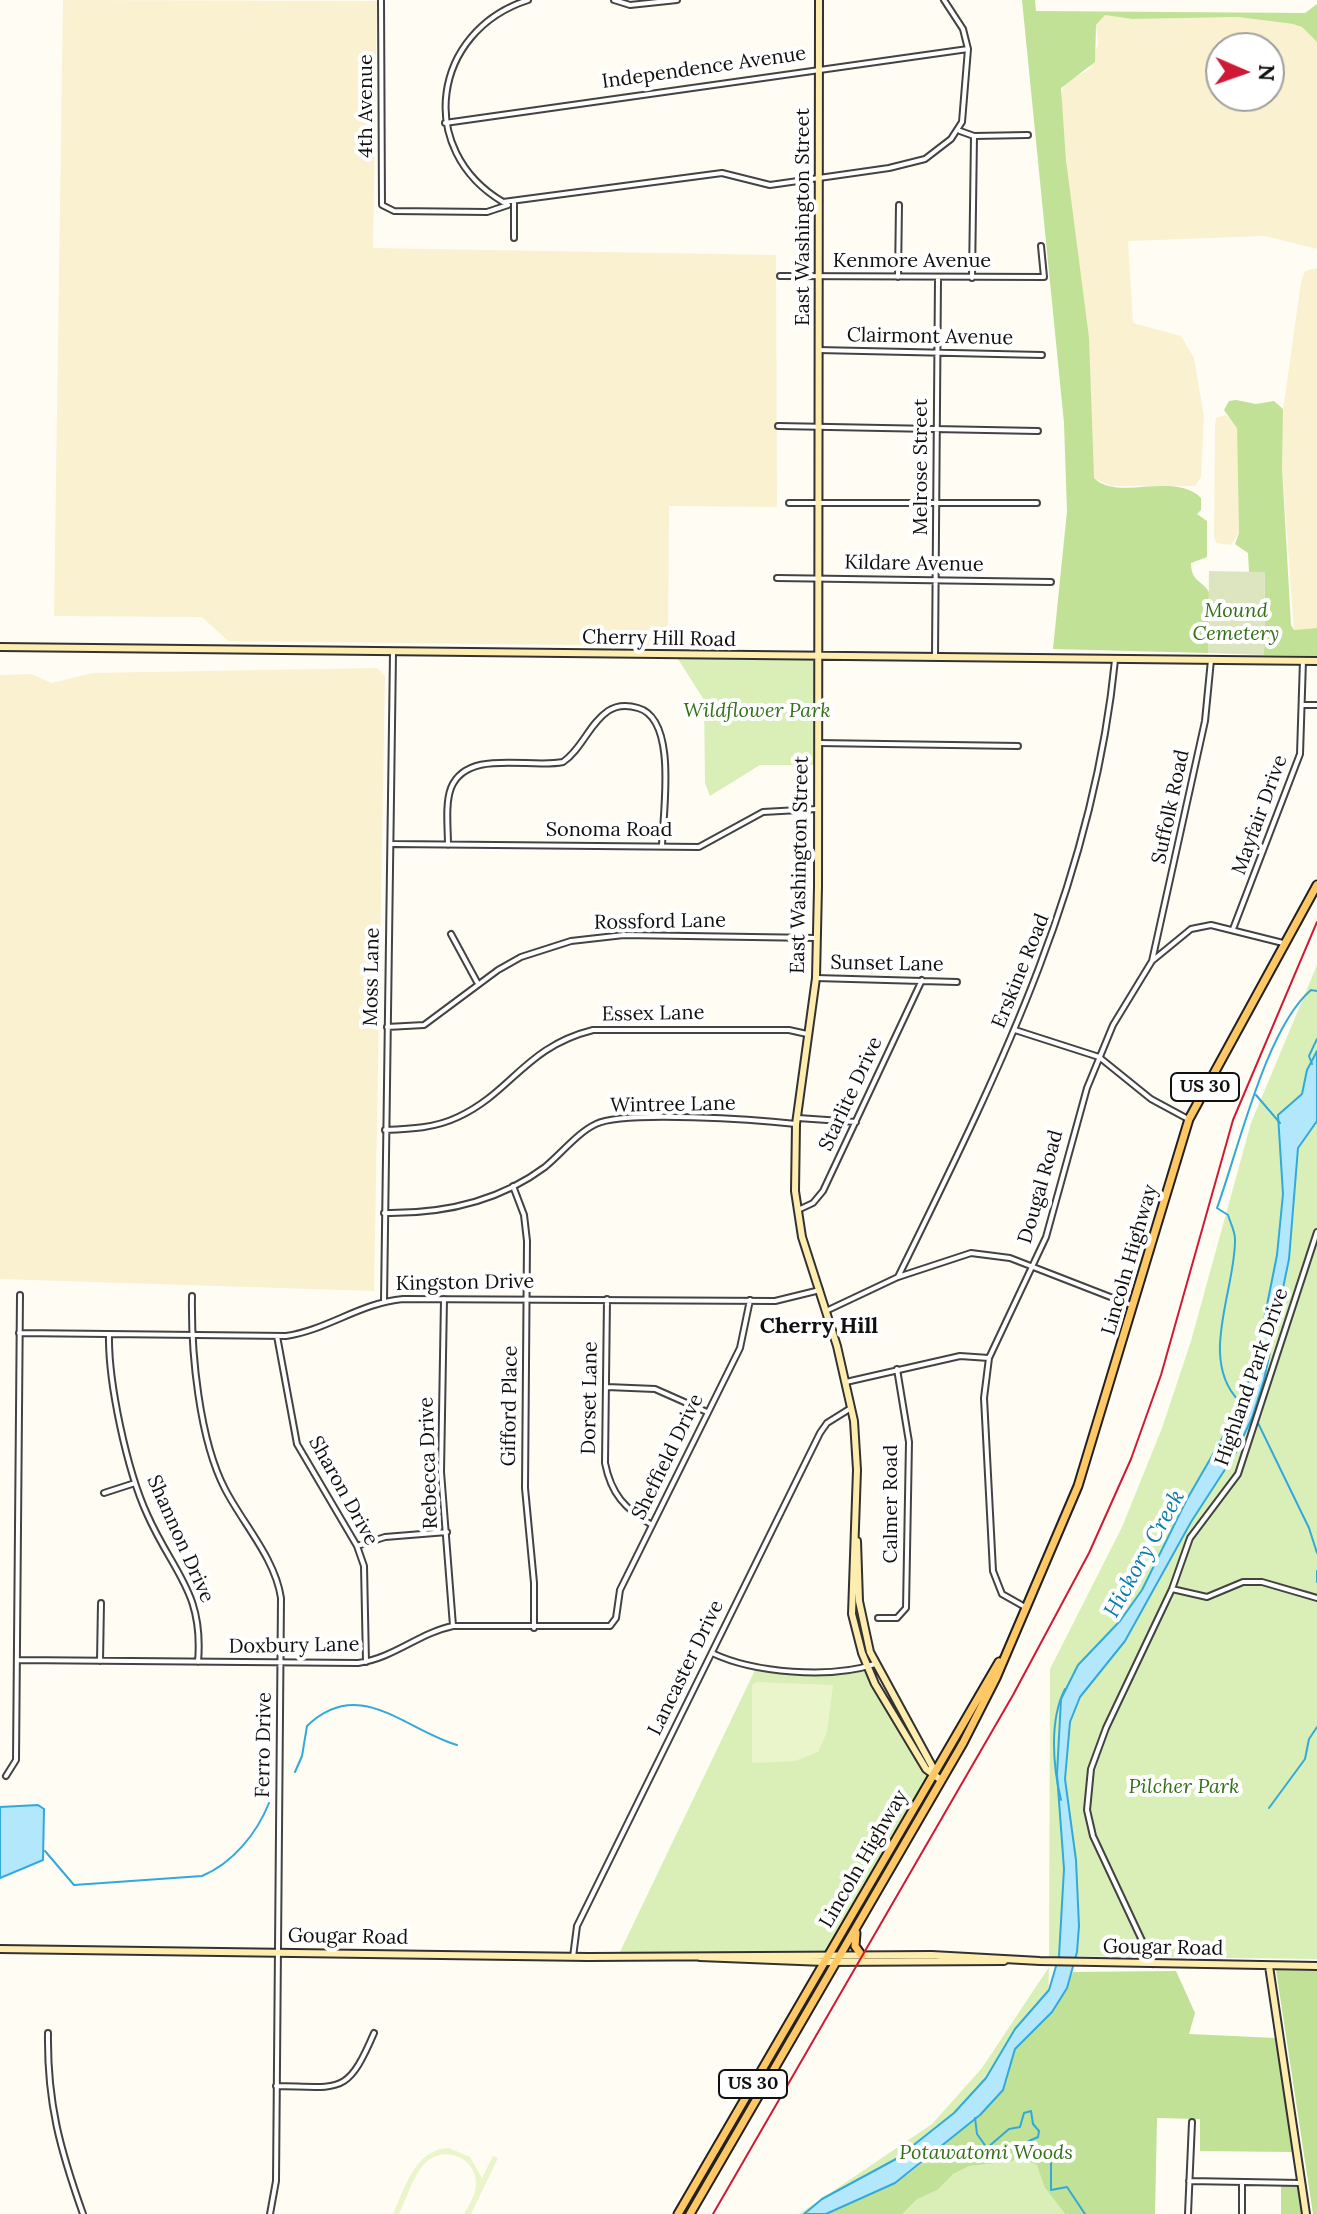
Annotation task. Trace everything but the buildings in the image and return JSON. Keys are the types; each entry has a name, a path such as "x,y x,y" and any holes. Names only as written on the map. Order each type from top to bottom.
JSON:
{"main road":[{"name":"Lincoln Highway","path":"839,1959 984,1702 1027,1608 1078,1486 1189,1119 1317,885"},
{"name":"Lincoln Highway","path":"826,1958 932,1773 1003,1657"},
{"path":"857,1927 855,1946 862,1956"},
{"name":"US 30","path":"678,2214 826,1958"},
{"name":"US 30","path":"690,2214 839,1959"}],"street":[{"name":"4th Avenue","path":"381,0 382,205 387,209 487,212 514,203"},
{"path":"528,0 516,2 484,26 459,56 446,100 445,123 455,154 473,181 503,202 514,203 722,173 770,185 915,162 941,149 959,131 968,49 963,29 944,0"},
{"path":"614,0 630,5 677,0"},
{"name":"East Washington Street","path":"819,0 816,978 797,1121 797,1211 852,1407 857,1453 851,1601 867,1667 926,1769 941,1780"},
{"name":"Independence Avenue","path":"445,123 819,67 968,49"},
{"path":"959,131 974,136 1028,135"},
{"path":"972,278 974,136"},
{"path":"514,203 514,238"},
{"path":"898,277 899,205"},
{"name":"Kenmore Avenue","path":"780,276 1044,277 1041,246"},
{"name":"Melrose Street","path":"935,657 938,278"},
{"name":"Clairmont Avenue","path":"818,350 1042,355"},
{"path":"778,426 1038,431"},
{"path":"789,503 1037,503"},
{"name":"Kildare Avenue","path":"777,578 1051,582"},
{"name":"Cherry Hill Road","path":"0,647 1317,661"},
{"name":"Moss Lane","path":"384,1301 393,653"},
{"name":"Erskine Road","path":"898,1277 1015,1030 1059,922 1097,775 1115,657"},
{"name":"Suffolk Road","path":"1152,961 1205,721 1211,658"},
{"name":"Mayfair Drive","path":"1233,929 1300,754 1303,660"},
{"path":"1303,705 1317,705"},
{"path":"448,845 451,789 466,771 486,764 563,762 573,755 606,712 626,706 650,714 663,734 662,846"},
{"path":"818,743 1018,746"},
{"name":"Sonoma Road","path":"392,844 699,847 763,812 817,809"},
{"name":"Dougal Road","path":"1027,1608 1002,1594 993,1571 984,1398 989,1358 996,1336 1033,1268 1099,1057 1130,995 1152,961 1191,929 1211,925 1285,944"},
{"path":"451,934 477,982"},
{"name":"Rossford Lane","path":"387,1027 424,1025 477,982 521,957 597,937 816,938"},
{"name":"Sunset Lane","path":"816,978 957,982"},
{"name":"Starlite Drive","path":"797,1211 813,1203 823,1191 922,980"},
{"name":"Essex Lane","path":"385,1130 417,1129 460,1117 478,1106 536,1055 573,1035 593,1030 789,1030 807,1034"},
{"path":"1015,1030 1099,1057 1151,1099 1189,1119"},
{"name":"Wintree Lane","path":"384,1213 447,1210 481,1201 513,1186 552,1161 595,1124 611,1119 856,1122"},
{"name":"Gifford Place","path":"513,1186 526,1229 525,1488 534,1583 534,1628"},
{"name":"Highland Park Drive","path":"1153,1964 1093,1836 1086,1789 1106,1728 1172,1589 1190,1538 1238,1474 1266,1399 1317,1232"},
{"path":"826,1311 898,1277 971,1253 1010,1258 1134,1306"},
{"name":"Kingston Drive","path":"19,1333 277,1336 312,1330 384,1301 527,1298 775,1301 820,1290"},
{"path":"6,1776 16,1760 20,1295"},
{"name":"Ferro Drive","path":"192,1296 191,1335 217,1473 280,1588 276,2181 270,2214"},
{"name":"Rebecca Drive","path":"444,1299 441,1472 453,1626"},
{"name":"Dorset Lane","path":"607,1299 605,1463 608,1479 621,1503 652,1525"},
{"name":"Sheffield Drive","path":"610,1626 616,1618 620,1590 740,1348 750,1300"},
{"name":"Shannon Drive","path":"109,1334 113,1377 135,1483 151,1522 195,1603 199,1629 198,1663"},
{"name":"Sharon Drive","path":"277,1336 297,1444 357,1546 366,1579 366,1662"},
{"path":"846,1382 960,1356 989,1358"},
{"name":"Calmer Road","path":"878,1618 897,1618 906,1608 909,1442 897,1369"},
{"path":"607,1387 655,1389 708,1412"},
{"name":"Lancaster Drive","path":"573,1957 577,1926 820,1433 838,1414 852,1407"},
{"path":"104,1493 135,1483"},
{"name":"East Washington Street","path":"856,1529 861,1613 875,1664 932,1766 932,1773"},
{"path":"357,1546 385,1537 447,1532"},
{"path":"1172,1589 1207,1597 1243,1582 1262,1582 1317,1598"},
{"path":"100,1661 101,1603"},
{"name":"Doxbury Lane","path":"17,1660 281,1664 366,1662 400,1651 431,1631 453,1626 610,1626"},
{"path":"712,1653 756,1668 848,1672 875,1664"},
{"name":"Gougar Road","path":"0,1949 826,1958 995,1963 1008,1960"},
{"name":"Gougar Road","path":"839,1959 932,1955 1040,1961 1317,1966"},
{"path":"1269,1966 1306,2214"},
{"path":"48,2033 48,2089 52,2114 83,2214"},
{"path":"276,2086 332,2087 349,2080 357,2071 374,2033"},
{"path":"1188,2214 1192,2122"},
{"path":"1189,2181 1300,2183"},
{"path":"1242,2183 1242,2214"}],"shaded area":[{"path":"63,0 377,1 373,248 776,255 777,507 669,506 668,646 228,641 202,617 54,616"},
{"path":"1105,15 1133,19 1238,17 1293,24 1302,27 1317,42 1317,249 1265,236 1128,241 1133,323 1181,336 1194,358 1204,417 1201,477 1195,486 1111,486 1094,478 1061,98 1064,83 1090,69 1098,44 1096,25"},
{"path":"1317,268 1317,628 1294,630 1282,468 1282,418 1301,282 1305,271"},
{"path":"1225,415 1233,419 1237,428 1239,533 1231,545 1216,543 1214,536 1215,425 1216,418"},
{"path":"377,668 385,676 374,1291 0,1279 0,675 31,674 52,683 92,673"}],"green space":[{"path":"1022,0 1035,0 1036,11 1305,13 1317,4 1317,42 1302,27 1293,24 1238,17 1132,19 1105,15 1096,25 1095,62 1061,88 1066,160 1089,338 1094,478 1104,485 1117,487 1176,487 1190,490 1201,498 1201,510 1197,514 1207,521 1207,557 1191,563 1191,569 1209,592 1208,653 1053,649 1067,511 1064,423"},
{"path":"1229,401 1256,404 1274,401 1283,409 1282,468 1291,625 1294,630 1317,628 1317,656 1264,655 1265,573 1249,572 1248,553 1235,544 1239,533 1237,428 1224,410"},
{"name":"Mound Cemetery","path":"1209,571 1265,572 1264,655 1208,653"},
{"name":"Wildflower Park","path":"676,656 816,658 816,765 760,765 710,796 705,783 704,700"},
{"name":"Pilcher Park","path":"1317,965 1317,1959 1049,1956 1050,1669 1122,1527 1162,1428 1191,1341 1251,1123"},
{"path":"755,1670 850,1674 865,1671 929,1773 826,1953 618,1956"},
{"path":"756,1682 833,1685 827,1732 818,1752 795,1761 752,1763 752,1685"},
{"name":"Potawatomi Woods","path":"1049,1967 1045,2188 1065,2214 799,2214 932,2124 982,2068"},
{"path":"1276,1970 1317,1971 1317,2214 1313,2214"},
{"path":"1176,1971 1195,2013 1189,2034 1276,2038 1293,2152 1200,2151 1200,2119 1157,2118 1155,2214 1065,2214 1045,2188 1037,2165 1016,2154 1013,2161 969,2166 953,2174 937,2190 917,2199 902,2214 826,2214 909,2174 980,2115 1003,2090 1015,2049 1052,2012 1073,1972"},
{"path":"449,2148 470,2157 482,2178 493,2156 498,2158 471,2214 464,2214 475,2192 475,2176 461,2158 446,2154 438,2155 425,2164 399,2214 393,2214 420,2162 437,2150"},
{"path":"1281,2185 1299,2185 1303,2214 1281,2214"}],"water":[{"path":"1317,1051 1317,1121 1298,1148 1289,1259 1264,1380 1252,1418 1235,1454 1191,1522 1125,1641 1080,1697 1070,1722 1065,1779 1076,1860 1079,1926 1077,1952 1067,1988 1052,2012 1015,2049 1003,2090 980,2115 895,2183 826,2214 804,2214 822,2199 896,2159 954,2113 986,2078 1015,2029 1049,1990 1059,1956 1064,1869 1057,1774 1061,1699 1078,1665 1120,1621 1142,1590 1186,1501 1239,1409 1256,1360 1277,1255 1283,1194 1278,1115 1302,1094 1307,1070"},
{"path":"38,1805 44,1809 43,1860 0,1878 0,1807"}],"waterway":[{"path":"1239,1401 1227,1384 1221,1365 1220,1344 1235,1236 1228,1215 1217,1208 1255,1092 1280,1032 1311,990 1317,991"},
{"name":"Hickory Creek","path":"1312,1064 1309,1056 1317,1039"},
{"path":"1256,1095 1280,1123"},
{"path":"1258,1423 1309,1528 1317,1553"},
{"path":"1317,1571 1317,1582"},
{"name":"Hickory Creek","path":"1061,1800 1054,1744 1056,1715 1065,1689"},
{"path":"295,1772 302,1756 307,1726 326,1712 345,1706 363,1706 382,1711 457,1745"},
{"path":"1269,1808 1305,1759 1309,1739 1317,1727"},
{"path":"45,1851 74,1885 202,1876 224,1863 243,1846 269,1803"},
{"path":"975,2118 977,2134 987,2148 1009,2129 1020,2127 1024,2113 1031,2111 1033,2124 1039,2131 1038,2137 1029,2141 1029,2148 1036,2154 1045,2149 1051,2152 1051,2190 1067,2187 1085,2214"}],"railway":[{"path":"713,2214 1013,1695 1089,1553 1131,1459 1161,1375 1233,1120 1317,922"}],"district":[{"name":"Cherry Hill","path":"819,1327"}]}
